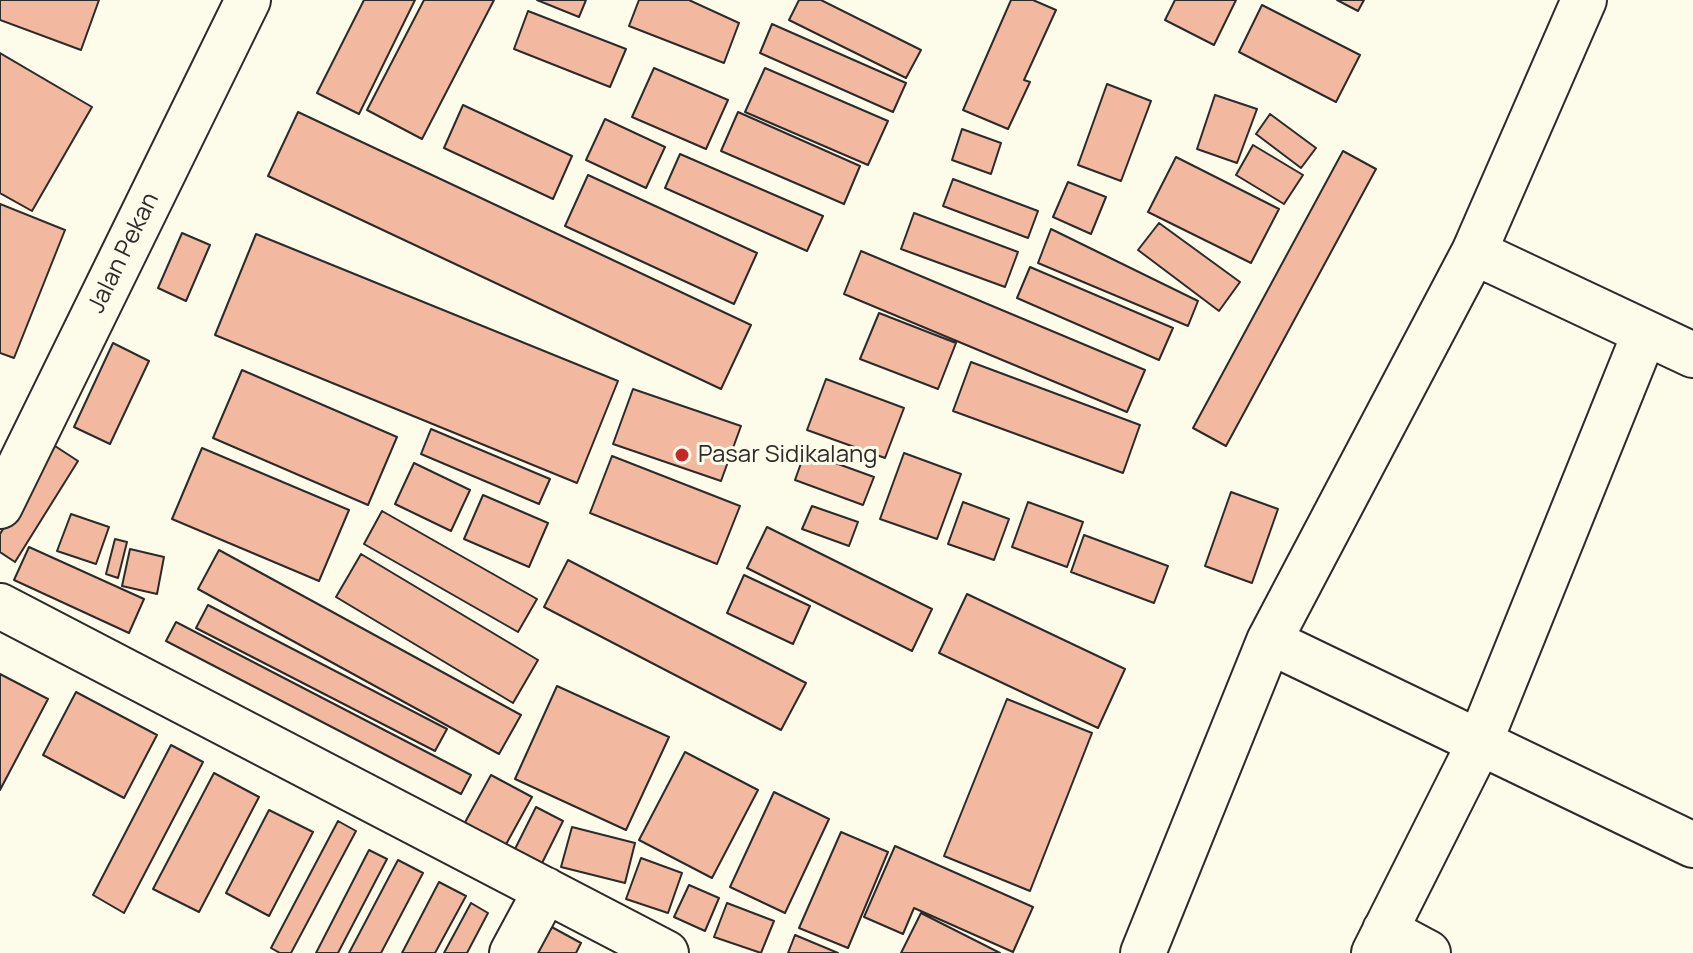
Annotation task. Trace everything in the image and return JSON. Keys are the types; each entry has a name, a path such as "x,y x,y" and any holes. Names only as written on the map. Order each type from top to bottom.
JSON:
{"street":[{"name":"Jalan Pekan","path":"0,506 248,0"},
{"path":"1143,953 1269,641 1474,252 1584,0"},
{"path":"1474,252 1644,335 1693,355"},
{"path":"1428,953 1380,942 1479,744 1644,335"},
{"path":"0,606 666,953"},
{"path":"1269,641 1693,845"},
{"path":"512,953 546,890"}],"building":[{"path":"0,0 99,0 81,50 0,20"},
{"path":"364,0 415,0 359,114 317,93"},
{"path":"424,0 494,0 422,139 367,110"},
{"path":"537,0 586,0 579,17"},
{"path":"639,0 689,0 739,23 724,63 629,26"},
{"path":"799,0 821,0 921,50 906,78 789,20"},
{"path":"1011,0 1033,0 1056,10 1024,80 1030,82 1008,129 963,110"},
{"path":"1175,0 1236,0 1214,45 1165,20"},
{"path":"1337,0 1364,0 1358,11"},
{"path":"1262,5 1360,55 1336,102 1239,52"},
{"path":"528,11 626,49 610,87 514,49"},
{"path":"772,24 906,83 893,112 760,53"},
{"path":"0,53 92,107 32,211 0,193"},
{"path":"654,68 728,100 706,149 632,117"},
{"path":"765,68 888,121 868,165 745,112"},
{"path":"1107,84 1151,101 1121,181 1078,165"},
{"path":"1215,95 1257,109 1237,163 1197,149"},
{"path":"463,105 572,156 553,199 444,148"},
{"path":"298,112 751,325 721,389 268,176"},
{"path":"738,112 860,166 844,204 721,151"},
{"path":"1270,114 1316,148 1301,168 1256,134"},
{"path":"605,119 665,147 646,188 586,160"},
{"path":"962,129 1001,143 991,174 952,160"},
{"path":"1253,145 1303,175 1284,204 1236,175"},
{"path":"1343,151 1376,169 1226,446 1193,428"},
{"path":"680,154 823,216 807,251 665,188"},
{"path":"1176,157 1279,209 1251,263 1148,212"},
{"path":"588,175 757,253 734,304 565,226"},
{"path":"953,179 1038,211 1028,238 943,206"},
{"path":"1068,182 1106,197 1091,234 1053,217"},
{"path":"0,204 65,230 14,358 0,353"},
{"path":"914,213 1018,252 1005,287 901,249"},
{"path":"1159,223 1240,282 1219,311 1138,250"},
{"path":"1051,229 1198,301 1188,326 1038,263"},
{"path":"182,233 210,245 186,301 158,288"},
{"path":"256,234 618,381 577,483 215,335"},
{"path":"861,251 1145,370 1127,412 844,294"},
{"path":"1030,267 1173,328 1159,360 1017,298"},
{"path":"879,313 956,343 938,389 860,359"},
{"path":"113,343 149,361 110,444 74,427"},
{"path":"971,362 1140,425 1123,473 953,411"},
{"path":"242,370 397,437 368,505 213,438"},
{"path":"826,379 904,408 885,458 807,430"},
{"path":"633,389 741,426 721,481 613,444"},
{"path":"431,429 550,479 539,504 421,454"},
{"path":"55,446 78,461 15,562 0,552 0,534"},
{"path":"202,448 349,510 319,581 172,519"},
{"path":"805,452 874,477 863,505 795,480"},
{"path":"904,453 961,474 937,539 880,519"},
{"path":"612,456 740,506 717,564 590,513"},
{"path":"414,463 470,490 451,531 395,504"},
{"path":"1231,492 1278,509 1252,583 1205,566"},
{"path":"483,495 548,523 529,567 464,539"},
{"path":"963,502 1009,519 994,560 948,544"},
{"path":"1028,502 1083,522 1067,567 1012,547"},
{"path":"812,506 858,522 849,546 802,529"},
{"path":"382,511 537,599 518,632 364,544"},
{"path":"71,514 109,527 96,564 57,551"},
{"path":"767,527 932,609 912,651 747,568"},
{"path":"1084,535 1168,566 1154,603 1071,572"},
{"path":"115,539 127,542 118,578 106,574"},
{"path":"29,547 144,599 129,633 14,580"},
{"path":"130,549 164,557 157,594 122,586"},
{"path":"219,550 521,715 499,754 198,589"},
{"path":"361,554 538,660 513,703 336,597"},
{"path":"568,560 806,683 781,730 544,607"},
{"path":"744,575 810,606 793,644 727,613"},
{"path":"967,594 1125,669 1098,728 939,653"},
{"path":"208,605 447,729 435,751 196,628"},
{"path":"176,622 471,775 461,794 166,641"},
{"path":"0,674 48,699 0,790"},
{"path":"557,686 669,737 626,830 515,779"},
{"path":"76,692 157,735 124,798 43,755"},
{"path":"1007,699 1092,733 1030,891 944,856"},
{"path":"171,745 203,762 124,913 93,895"},
{"path":"685,752 758,790 712,878 639,840"},
{"path":"214,773 259,797 199,912 153,889"},
{"path":"491,775 532,797 504,848 463,826"},
{"path":"774,792 829,819 785,913 730,887"},
{"path":"536,807 563,821 542,863 515,849"},
{"path":"269,810 313,832 269,916 226,893"},
{"path":"338,821 356,831 291,953 280,953 271,948"},
{"path":"572,827 635,843 625,883 561,867"},
{"path":"841,832 888,852 848,948 799,928"},
{"path":"895,846 1033,907 1013,952 914,908 903,934 864,917"},
{"path":"369,850 387,859 338,953 316,953"},
{"path":"641,858 682,873 668,913 626,899"},
{"path":"398,860 423,873 381,953 349,953"},
{"path":"439,882 466,896 435,953 402,953"},
{"path":"689,885 719,898 705,931 674,917"},
{"path":"471,903 488,913 467,953 444,953"},
{"path":"727,903 774,921 761,953 714,937"},
{"path":"921,913 1000,953 901,953"},
{"path":"548,925 581,943 576,953 534,953"},
{"path":"795,935 838,953 788,953"}],"place":[{"name":"Pasar Sidikalang","path":"682,455"}]}
